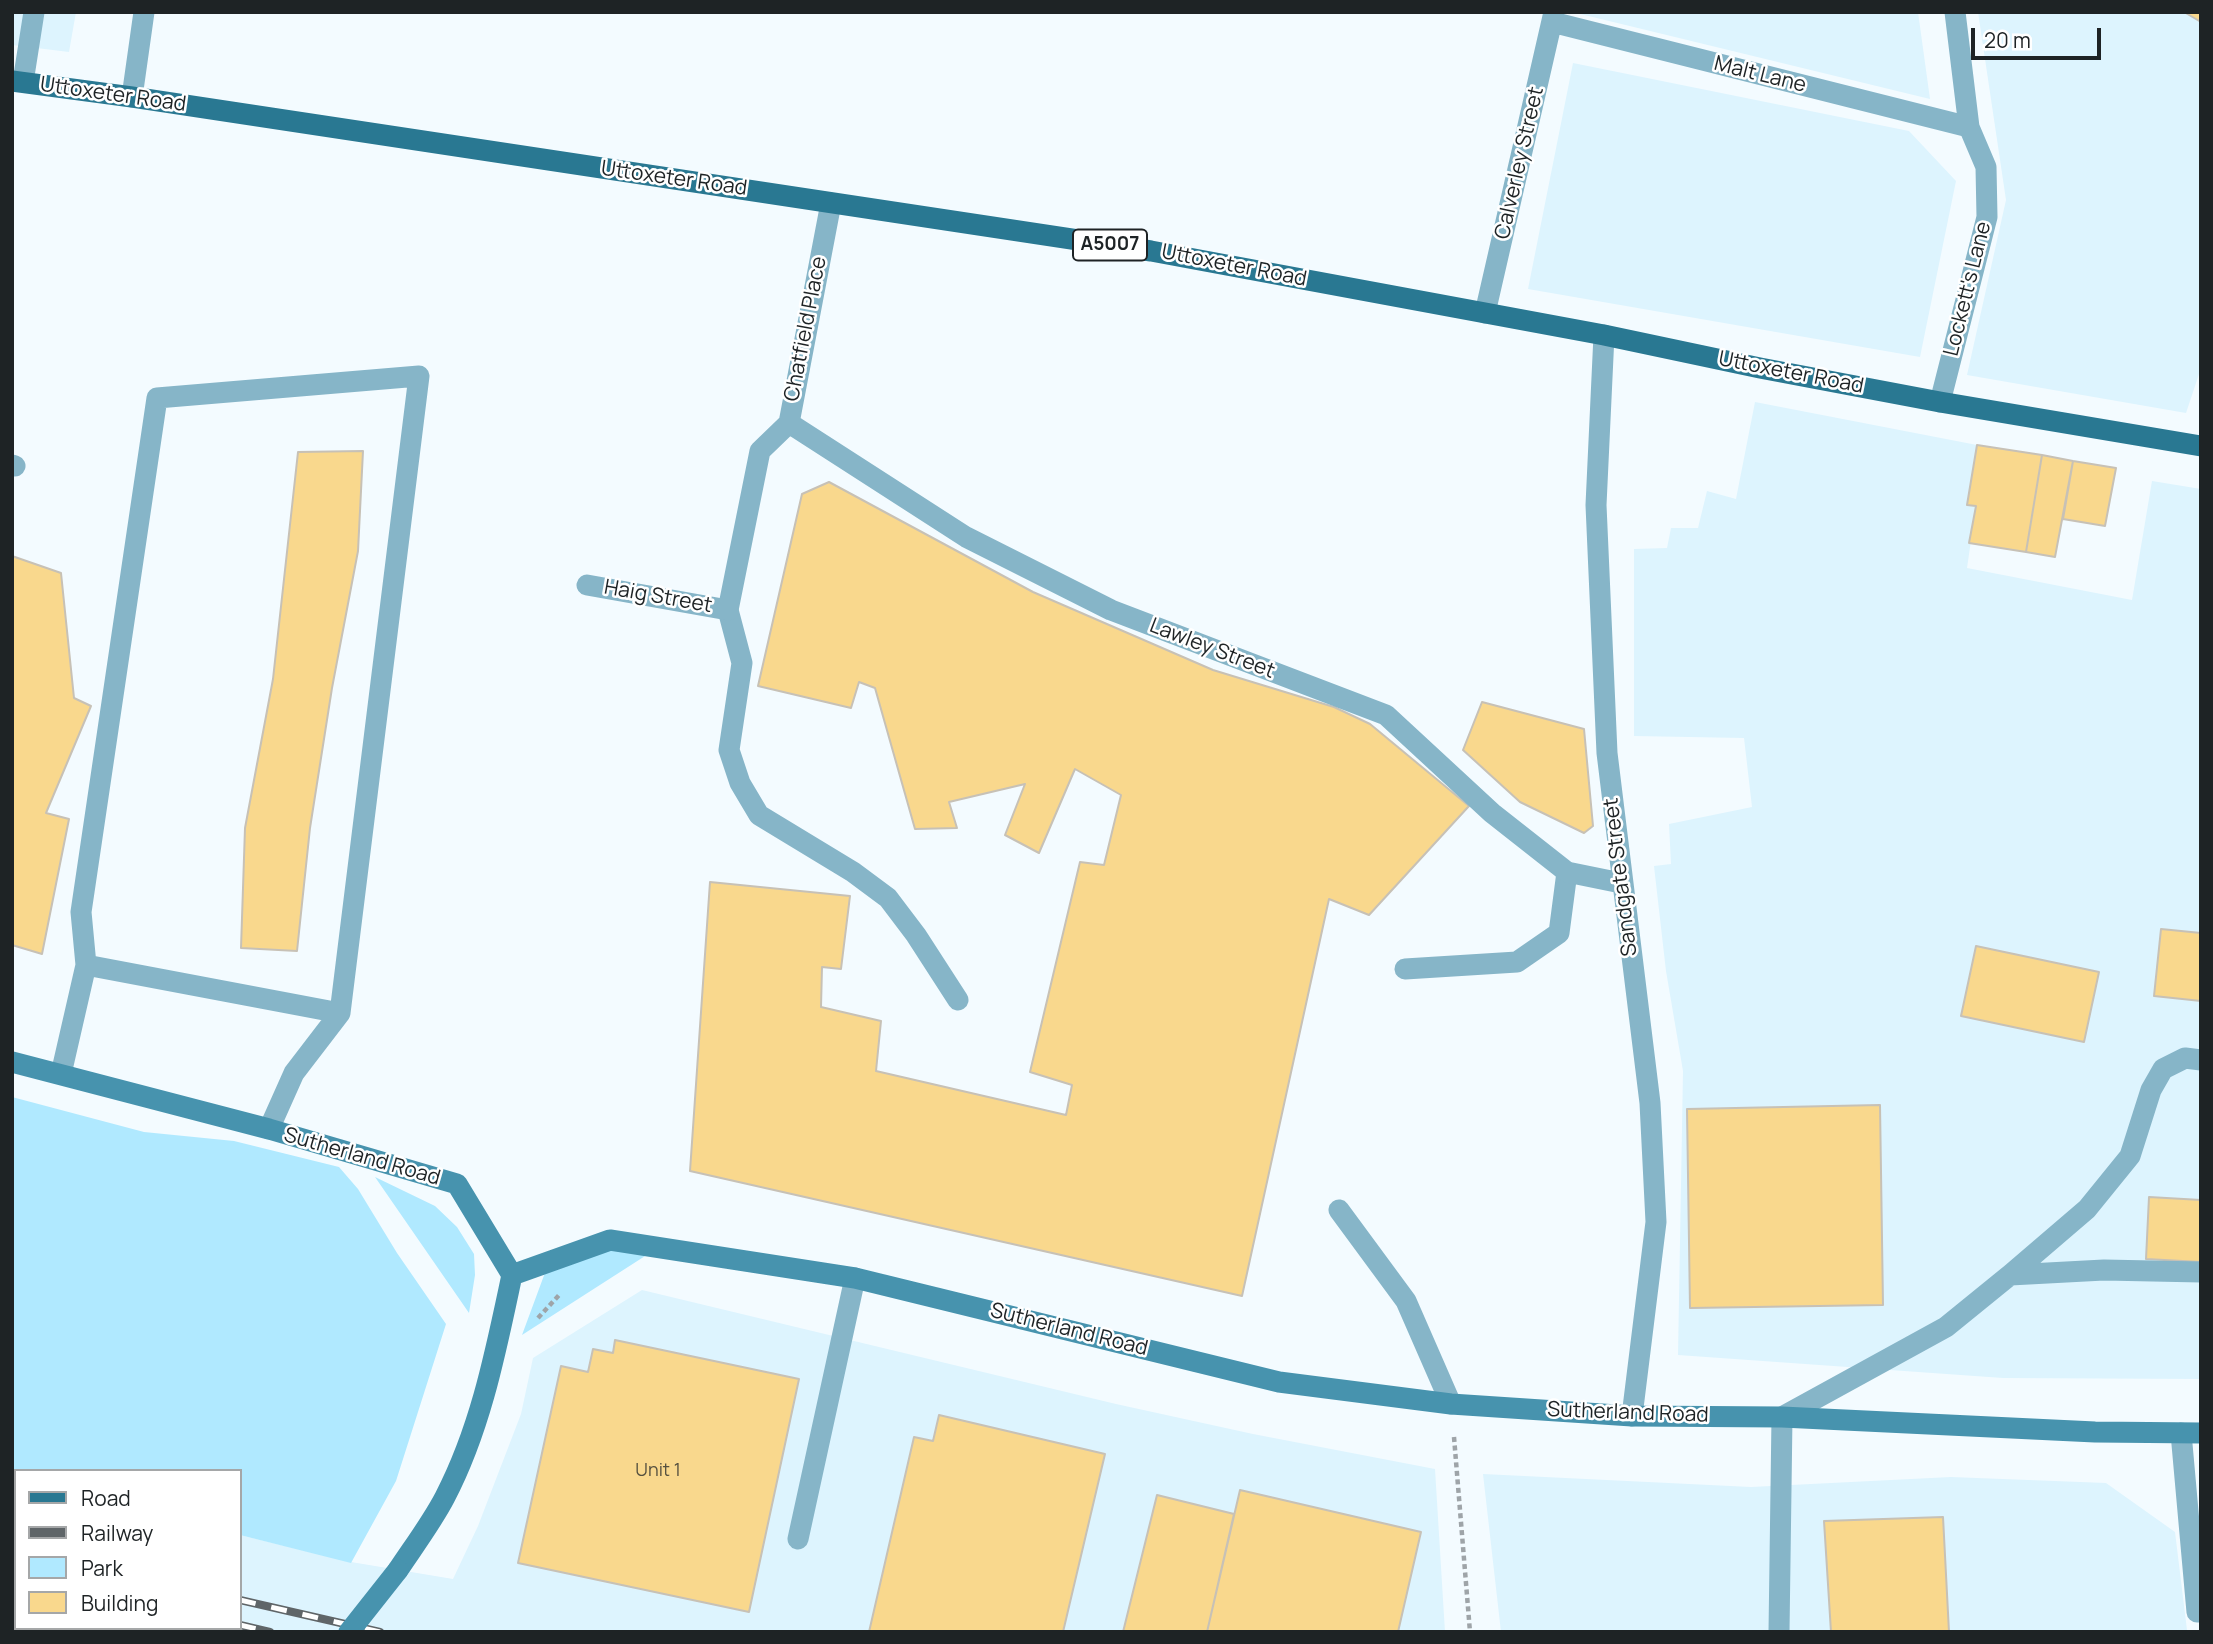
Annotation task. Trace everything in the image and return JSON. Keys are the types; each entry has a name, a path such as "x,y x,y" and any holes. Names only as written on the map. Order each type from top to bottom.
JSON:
{"main road":[{"name":"Uttoxeter Road","path":"18,82 1151,251 1605,335 1940,402 2201,446"}],"street":[{"path":"18,82 34,12"},
{"path":"132,97 144,12"},
{"name":"Lockett's Lane","path":"1940,402 1987,216 1986,167 1969,127 1955,12"},
{"name":"Malt Lane","path":"1553,17 1969,127"},
{"name":"Calverley Street","path":"1485,313 1553,17"},
{"name":"Chatfield Place","path":"727,610 760,451 789,423 831,202"},
{"name":"Sandgate Street","path":"1605,335 1596,505 1607,753 1650,1103 1656,1222 1632,1416"},
{"path":"61,1074 86,965 81,912 157,398 419,376 340,1013 294,1073 269,1129"},
{"name":"Lawley Street","path":"789,423 966,537 1111,610 1386,715 1492,813 1567,872 1621,883"},
{"name":"Haig Street","path":"587,584 727,610"},
{"path":"727,610 742,663 729,750 740,783 759,815 853,872 888,898 916,935 958,1000"},
{"path":"1405,969 1517,962 1559,933 1567,872"},
{"path":"86,965 340,1013"},
{"path":"1779,1632 1782,1417 1946,1327 2010,1275 2087,1209 2130,1156 2151,1090 2163,1069 2185,1058 2201,1060"},
{"name":"Sutherland Road","path":"12,1062 269,1129 457,1184 512,1275 610,1240 855,1278 1279,1382 1451,1404 1632,1416 1782,1417 2082,1431 2191,1433"},
{"path":"1339,1210 1406,1301 1451,1404"},
{"path":"2010,1275 2104,1270 2201,1272"},
{"path":"349,1632 398,1570 444,1499 465,1455 493,1367 512,1275"},
{"path":"798,1539 855,1278"},
{"path":"2191,1433 2197,1612 2201,1612"}],"path":[{"path":"529,1328 565,1289"},
{"path":"1451,1404 1469,1632"}],"shaded area":[{"path":"12,12 76,12 69,52 12,45"},
{"path":"1572,12 1918,12 1930,99"},
{"path":"1978,12 2201,12 2201,368 2186,413 1967,375 2006,200"},
{"path":"1573,63 1909,131 1956,181 1920,357 1528,289"},
{"path":"1755,402 1977,445 1967,505 1976,506 1967,568 2132,600 2152,481 2201,489 2201,1379 2003,1378 1678,1355 1683,1071 1666,971 1654,866 1671,864 1669,824 1752,807 1744,738 1634,736 1634,549 1667,548 1671,528 1698,528 1707,491 1736,499"},
{"path":"642,1290 1116,1404 1435,1469 1445,1632 12,1632 12,1480 14,1630 242,1630 242,1535 351,1562 453,1579 478,1526 521,1414 533,1358"},
{"path":"1483,1474 1751,1487 1951,1477 2106,1483 2175,1532 2187,1630 2201,1632 1501,1632"}],"green space":[{"path":"12,1097 144,1132 234,1141 339,1167 358,1189 397,1253 446,1324 396,1481 351,1563 242,1536 242,1469 14,1469 12,1480"},
{"path":"375,1177 435,1206 457,1227 474,1254 475,1275 469,1313"},
{"path":"589,1240 656,1249 522,1335 546,1270"}],"building":[{"path":"2184,12 2201,12 2201,22"},
{"path":"1977,445 2042,455 2026,552 1969,543 1976,506 1967,505"},
{"path":"363,451 358,551 332,688 310,828 297,951 241,948 245,828 273,679 298,452"},
{"path":"2042,455 2073,461 2055,557 2026,552"},
{"path":"2073,461 2116,468 2105,526 2063,519"},
{"path":"829,482 1033,592 1213,670 1334,707 1370,724 1469,806 1369,915 1329,899 1242,1296 690,1171 710,882 850,896 841,969 822,967 821,1007 881,1021 876,1071 1066,1115 1072,1085 1030,1072 1080,862 1104,865 1121,795 1075,769 1039,853 1005,835 1025,784 949,802 957,828 915,829 875,688 859,682 851,708 758,686 802,494"},
{"path":"12,556 61,573 74,698 91,706 46,813 69,819 42,954 12,945"},
{"path":"1482,702 1584,729 1593,826 1584,833 1520,802 1463,750"},
{"path":"2161,929 2201,933 2201,1001 2154,996"},
{"path":"1976,946 2099,972 2084,1042 1961,1016"},
{"path":"1880,1105 1883,1305 1690,1308 1687,1109"},
{"path":"2149,1197 2201,1200 2201,1262 2146,1259"},
{"path":"615,1340 799,1379 749,1612 518,1563 561,1366 588,1372 593,1349 613,1353"},
{"path":"939,1415 1105,1454 1063,1632 869,1632 914,1437 933,1441"},
{"path":"1240,1490 1421,1532 1398,1632 1207,1632"},
{"path":"1157,1495 1234,1514 1207,1632 1123,1632"},
{"path":"1943,1517 1949,1632 1831,1632 1824,1521"}],"railway":[{"path":"242,1600 380,1632"},
{"path":"242,1625 270,1632"}]}
